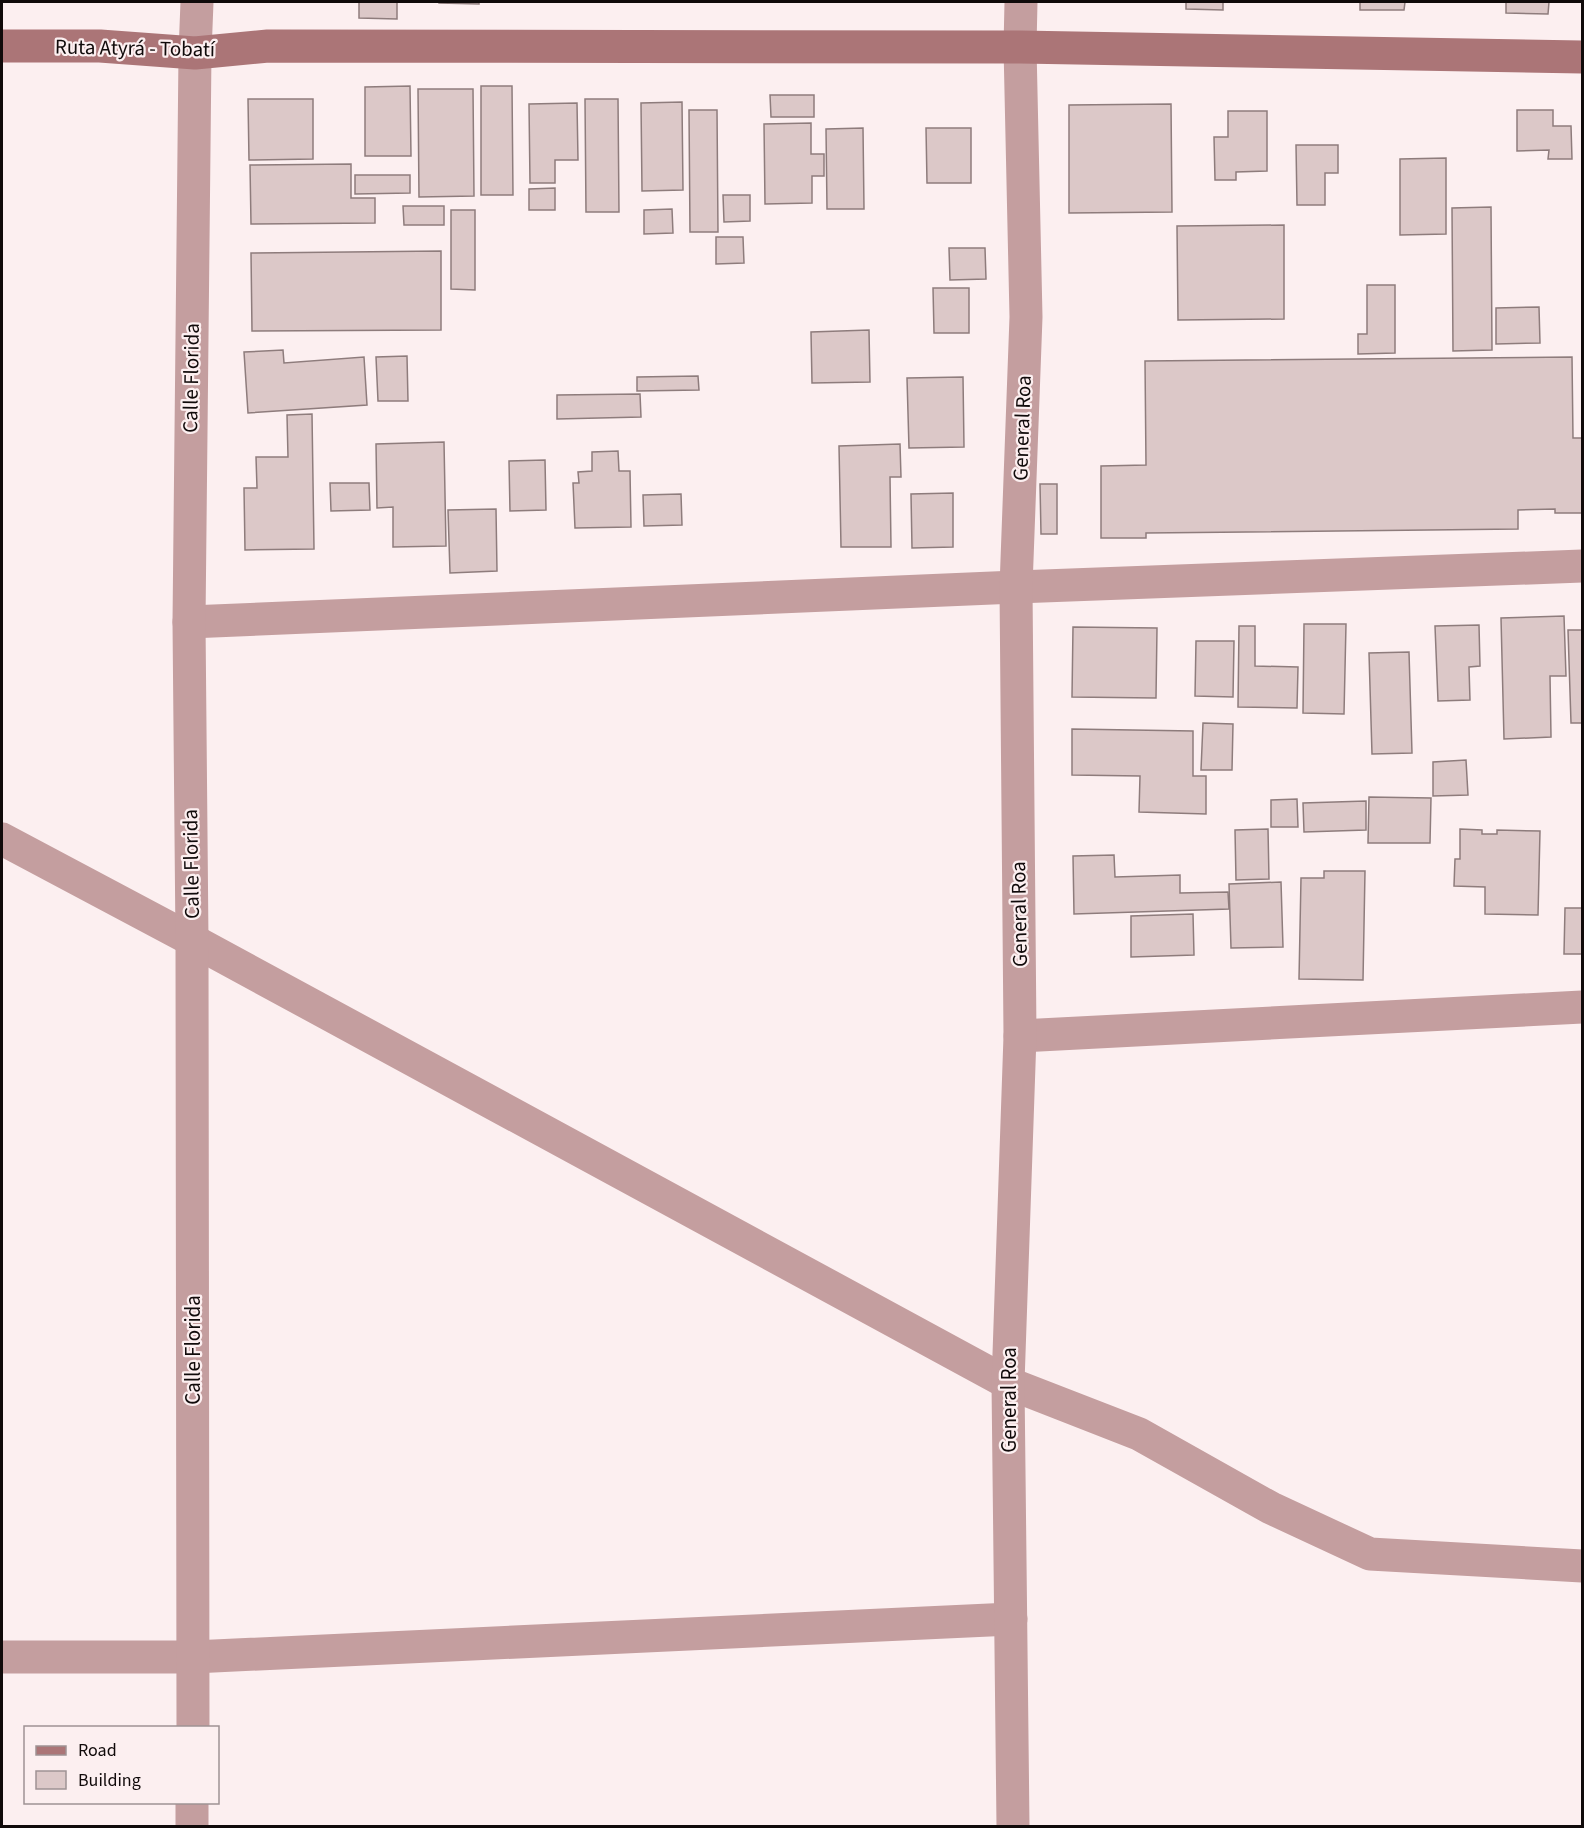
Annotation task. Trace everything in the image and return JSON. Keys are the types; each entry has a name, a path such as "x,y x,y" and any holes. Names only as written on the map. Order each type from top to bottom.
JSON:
{"main road":[{"name":"Ruta Atyrá - Tobatí","path":"2,46 100,46 195,53 268,46 1020,47 1582,57"}],"street":[{"name":"Calle Florida","path":"193,1726 192,940 189,622 197,2"},
{"name":"General Roa","path":"1013,1827 1008,1383 1020,1036 1016,587 1026,317 1021,2"},
{"path":"189,622 1582,566"},
{"path":"2,839 1008,1383 1139,1434 1271,1508 1370,1554 1582,1566"},
{"path":"1020,1036 1582,1007"},
{"path":"2,1657 193,1657 1011,1619"},
{"path":"192,1804 192,1827"}],"building":[{"path":"359,2 397,2 397,19 359,18"},
{"path":"479,2 479,4 439,3"},
{"path":"1186,2 1223,2 1223,10 1186,9"},
{"path":"1360,2 1405,2 1404,10 1360,10"},
{"path":"1506,2 1549,2 1548,14 1506,13"},
{"path":"410,86 411,156 365,156 365,87"},
{"path":"481,86 512,86 513,195 481,195"},
{"path":"418,89 473,89 474,196 419,197"},
{"path":"770,95 814,95 814,117 771,117"},
{"path":"248,99 313,99 313,159 249,160"},
{"path":"585,99 618,99 619,212 586,212"},
{"path":"682,102 683,190 642,191 641,103"},
{"path":"577,103 578,160 555,160 555,183 530,183 529,104"},
{"path":"1171,104 1172,212 1069,213 1069,105"},
{"path":"689,110 717,110 718,232 690,232"},
{"path":"1517,110 1553,110 1553,126 1571,126 1572,159 1548,159 1549,150 1517,151"},
{"path":"1228,111 1267,111 1267,171 1236,172 1236,180 1215,180 1214,137 1228,137"},
{"path":"811,123 811,154 824,154 824,176 812,176 812,203 765,204 764,124"},
{"path":"863,128 864,209 827,209 826,129"},
{"path":"926,128 971,128 971,183 927,183"},
{"path":"1296,145 1338,145 1338,173 1325,173 1325,205 1297,205"},
{"path":"1446,158 1446,234 1400,235 1400,159"},
{"path":"351,164 351,198 375,198 375,223 251,224 250,165"},
{"path":"355,175 410,175 410,193 355,194"},
{"path":"555,188 555,210 529,210 529,189"},
{"path":"723,195 750,195 750,221 724,222"},
{"path":"403,206 444,206 444,225 404,225"},
{"path":"1491,207 1492,350 1453,351 1452,208"},
{"path":"672,209 673,233 644,234 644,210"},
{"path":"451,210 475,210 475,290 451,289"},
{"path":"1284,225 1284,319 1178,320 1177,226"},
{"path":"716,237 743,237 744,263 716,264"},
{"path":"949,248 985,248 986,279 950,280"},
{"path":"441,251 441,330 252,331 251,253"},
{"path":"1367,285 1395,285 1395,353 1358,354 1358,334 1367,334"},
{"path":"933,288 969,288 969,333 934,333"},
{"path":"1539,307 1540,343 1496,344 1496,308"},
{"path":"869,330 870,382 812,383 811,332"},
{"path":"283,350 284,363 364,357 367,405 248,413 244,352"},
{"path":"407,356 408,401 378,401 376,357"},
{"path":"1572,357 1573,438 1582,438 1582,513 1555,513 1555,509 1518,510 1518,529 1146,533 1146,538 1101,538 1101,466 1146,465 1145,361"},
{"path":"698,376 699,390 637,391 637,377"},
{"path":"963,377 964,447 909,448 907,378"},
{"path":"640,394 641,417 557,419 557,395"},
{"path":"312,414 314,549 245,550 244,488 257,488 256,457 288,457 287,415"},
{"path":"444,442 446,546 393,547 393,507 377,508 376,444"},
{"path":"900,444 901,477 890,477 891,547 841,547 839,446"},
{"path":"618,451 619,471 630,471 631,527 575,528 573,483 579,483 578,472 592,471 592,452"},
{"path":"545,460 546,510 510,511 509,461"},
{"path":"330,483 369,483 370,510 331,511"},
{"path":"1040,484 1057,484 1057,534 1041,534"},
{"path":"953,493 953,547 912,548 911,494"},
{"path":"681,494 682,525 644,526 643,495"},
{"path":"496,509 497,571 450,573 448,510"},
{"path":"1564,616 1566,676 1550,676 1551,737 1504,739 1501,618"},
{"path":"1304,624 1346,624 1344,714 1303,713"},
{"path":"1479,625 1480,666 1469,667 1470,700 1438,701 1435,626"},
{"path":"1239,626 1255,626 1255,666 1298,667 1297,708 1238,707"},
{"path":"1073,627 1157,628 1156,698 1072,697"},
{"path":"1568,630 1582,630 1582,723 1571,723"},
{"path":"1196,641 1234,641 1233,697 1195,696"},
{"path":"1409,652 1412,753 1372,754 1369,653"},
{"path":"1203,723 1233,724 1232,770 1201,770"},
{"path":"1072,729 1193,731 1193,776 1206,776 1206,814 1139,812 1140,776 1072,775"},
{"path":"1466,760 1468,795 1433,796 1433,762"},
{"path":"1369,797 1431,798 1430,843 1368,843"},
{"path":"1297,799 1298,827 1271,827 1271,800"},
{"path":"1366,801 1366,830 1304,832 1303,803"},
{"path":"1268,829 1269,879 1236,880 1235,830"},
{"path":"1460,829 1482,830 1482,834 1497,834 1497,830 1540,831 1538,915 1485,914 1485,887 1454,886 1455,859 1460,859"},
{"path":"1114,855 1115,877 1180,875 1180,893 1228,892 1229,909 1074,914 1073,856"},
{"path":"1324,871 1365,871 1363,980 1299,979 1301,878 1324,878"},
{"path":"1281,882 1283,947 1231,948 1229,884"},
{"path":"1565,908 1582,908 1582,954 1564,954"},
{"path":"1193,914 1194,955 1131,957 1131,916"}]}
